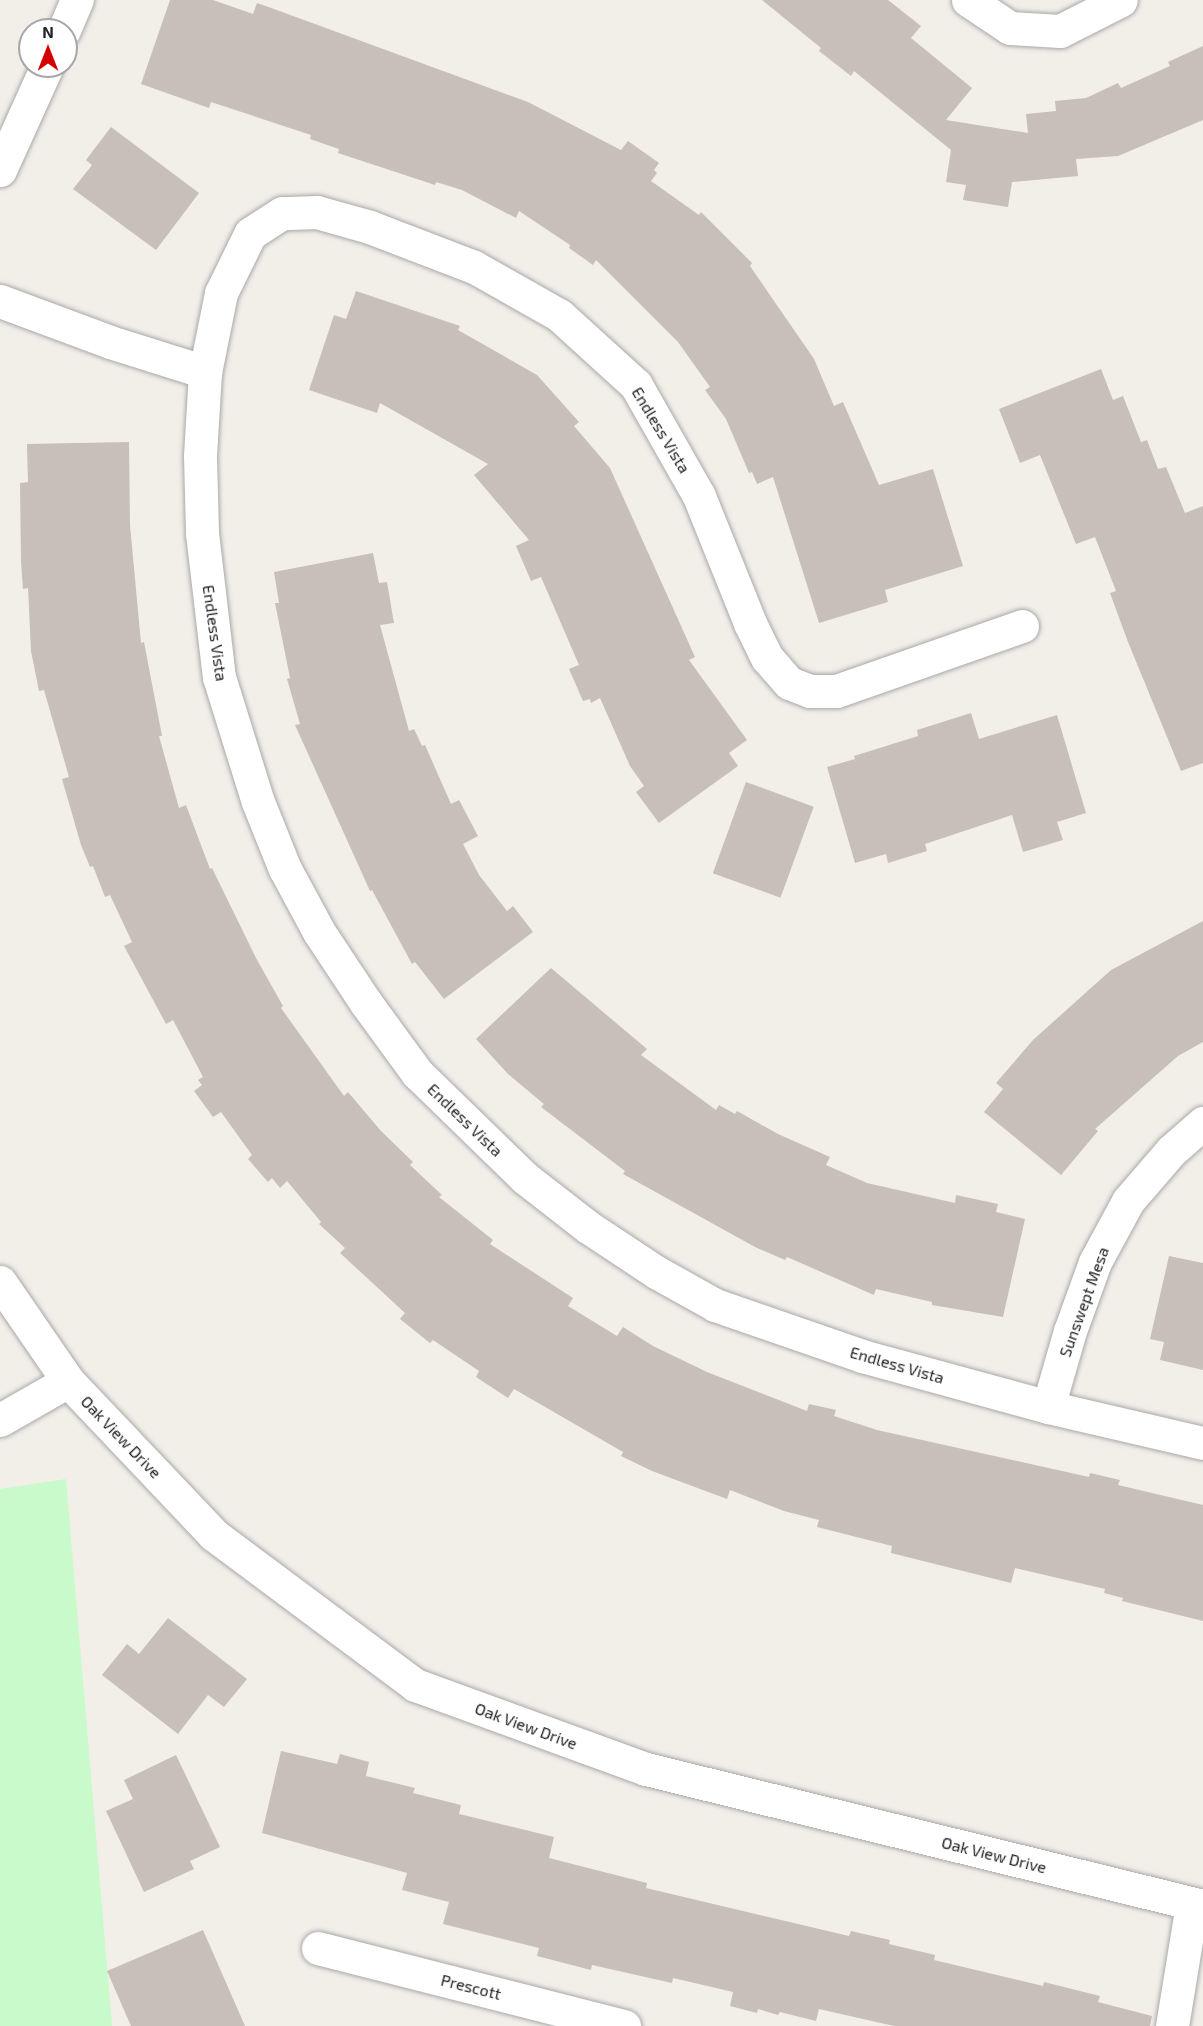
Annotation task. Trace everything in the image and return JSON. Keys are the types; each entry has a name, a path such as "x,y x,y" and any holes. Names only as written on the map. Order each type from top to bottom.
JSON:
{"street":[{"path":"69,18 77,0"},
{"path":"968,0 1010,27 1060,31 1121,0"},
{"path":"0,170 42,78"},
{"name":"Endless Vista","path":"1022,626 836,691 810,691 789,683 767,658 699,496 636,385 559,315 474,267 370,227 317,212 282,213 250,234 221,293 205,372 200,456 202,533 219,677 258,802 285,869 319,932 366,1003 417,1073 525,1178 588,1227 656,1272 715,1305 862,1356 1048,1407 1203,1443"},
{"path":"0,301 110,342 205,372"},
{"name":"Sunswept Mesa","path":"1048,1407 1070,1331 1095,1262 1128,1201 1171,1151 1203,1123"},
{"name":"Oak View Drive","path":"0,1282 68,1381 214,1535 415,1685 646,1769 1198,1905"},
{"path":"0,1420 68,1381"},
{"path":"1172,2026 1198,1905"},
{"name":"Prescott","path":"318,1948 624,2026"}],"green space":[{"path":"66,1479 112,2026 0,2026 0,1489"}],"building":[{"path":"170,0 213,0 253,14 257,3 528,102 621,150 628,141 659,163 654,170 657,173 651,181 699,215 701,212 752,263 750,266 814,359 834,406 843,402 879,485 933,469 963,566 885,590 888,602 819,623 773,477 757,484 752,472 749,473 726,419 705,390 710,387 678,342 596,260 593,265 569,248 570,245 519,211 516,218 462,190 436,182 435,185 338,153 339,149 310,139 311,135 211,102 209,108 141,84"},
{"path":"762,0 888,0 921,26 911,38 972,88 946,120 1028,133 1026,114 1056,111 1055,101 1086,98 1118,83 1121,88 1170,66 1168,62 1203,46 1203,120 1118,156 1076,159 1078,176 1012,182 1008,207 963,200 966,185 946,182 951,150 854,71 851,76 819,51 821,48"},
{"path":"111,127 199,193 156,250 73,189 92,165 86,160"},
{"path":"356,291 460,326 458,330 537,375 579,422 574,426 610,468 695,657 689,660 747,740 729,753 738,766 659,823 636,792 644,786 630,766 600,698 591,703 590,699 583,701 569,669 579,665 541,577 531,581 516,546 529,540 474,475 488,464 380,403 377,413 309,390 334,315 346,319"},
{"path":"1101,369 1113,400 1123,396 1141,442 1147,440 1158,469 1166,467 1185,513 1203,506 1203,763 1181,771 1128,642 1110,593 1116,591 1095,537 1076,544 1040,455 1020,463 999,409"},
{"path":"129,442 130,525 141,643 144,642 162,736 159,736 179,808 186,805 210,869 212,868 256,958 283,1006 281,1008 344,1096 348,1092 381,1131 413,1162 410,1165 442,1195 439,1197 493,1240 490,1244 573,1298 568,1306 617,1336 623,1327 653,1346 707,1372 807,1411 809,1404 836,1410 834,1416 877,1430 1089,1477 1090,1473 1120,1480 1118,1485 1203,1505 1203,1621 1122,1601 1123,1598 1104,1593 1105,1589 1015,1568 1011,1583 891,1553 892,1546 817,1527 819,1520 784,1511 730,1490 727,1499 652,1471 621,1456 623,1452 514,1389 508,1398 476,1377 479,1371 433,1340 430,1343 400,1319 405,1313 340,1253 345,1248 319,1224 321,1222 287,1181 280,1188 272,1178 268,1182 248,1159 252,1155 221,1112 213,1117 194,1091 202,1085 198,1080 203,1077 173,1020 166,1024 124,946 132,942 110,895 105,897 93,866 90,867 81,845 62,779 69,777 44,690 39,691 31,651 28,588 23,589 21,561 20,483 28,482 27,444"},
{"path":"373,553 379,583 387,582 394,623 380,625 409,731 414,729 422,746 425,745 451,804 459,800 478,836 463,844 479,875 507,911 513,906 533,932 444,999 415,962 412,964 372,890 370,891 295,725 300,724 287,679 290,678 275,603 279,603 274,572"},
{"path":"971,713 979,739 1057,715 1086,813 1057,822 1063,840 1023,852 1012,815 925,844 927,851 888,863 886,854 855,863 827,767 918,736 917,730"},
{"path":"746,782 814,807 780,898 713,873"},
{"path":"1203,921 1203,1042 1178,1056 1095,1129 1098,1131 1061,1175 984,1112 1003,1089 996,1083 1033,1040 1111,970"},
{"path":"551,968 647,1049 641,1055 716,1110 719,1105 735,1114 737,1111 778,1134 830,1157 826,1165 867,1183 955,1203 956,1195 998,1204 996,1212 1025,1219 1003,1317 932,1305 932,1302 876,1289 874,1295 787,1257 785,1260 755,1247 623,1174 625,1171 541,1107 544,1104 508,1074 476,1039"},
{"path":"1169,1256 1203,1263 1203,1370 1160,1360 1164,1342 1150,1339"},
{"path":"168,1618 247,1679 224,1707 208,1695 178,1734 102,1675 127,1644 139,1654"},
{"path":"281,1751 337,1764 340,1754 369,1762 366,1776 415,1788 413,1793 461,1805 459,1814 554,1837 549,1858 647,1883 646,1888 849,1936 851,1931 890,1940 889,1944 935,1955 934,1960 1043,1986 1044,1982 1100,1996 1098,2002 1152,2016 1150,2026 894,2026 819,2009 816,2021 780,2012 778,2015 758,2009 757,2013 730,2006 733,1992 673,1978 672,1983 592,1965 591,1970 537,1956 539,1948 443,1924 449,1902 402,1890 407,1873 262,1833"},
{"path":"176,1755 220,1847 190,1861 194,1869 144,1892 106,1811 133,1799 124,1780"},
{"path":"203,1930 245,2026 131,2026 107,1971"}]}
